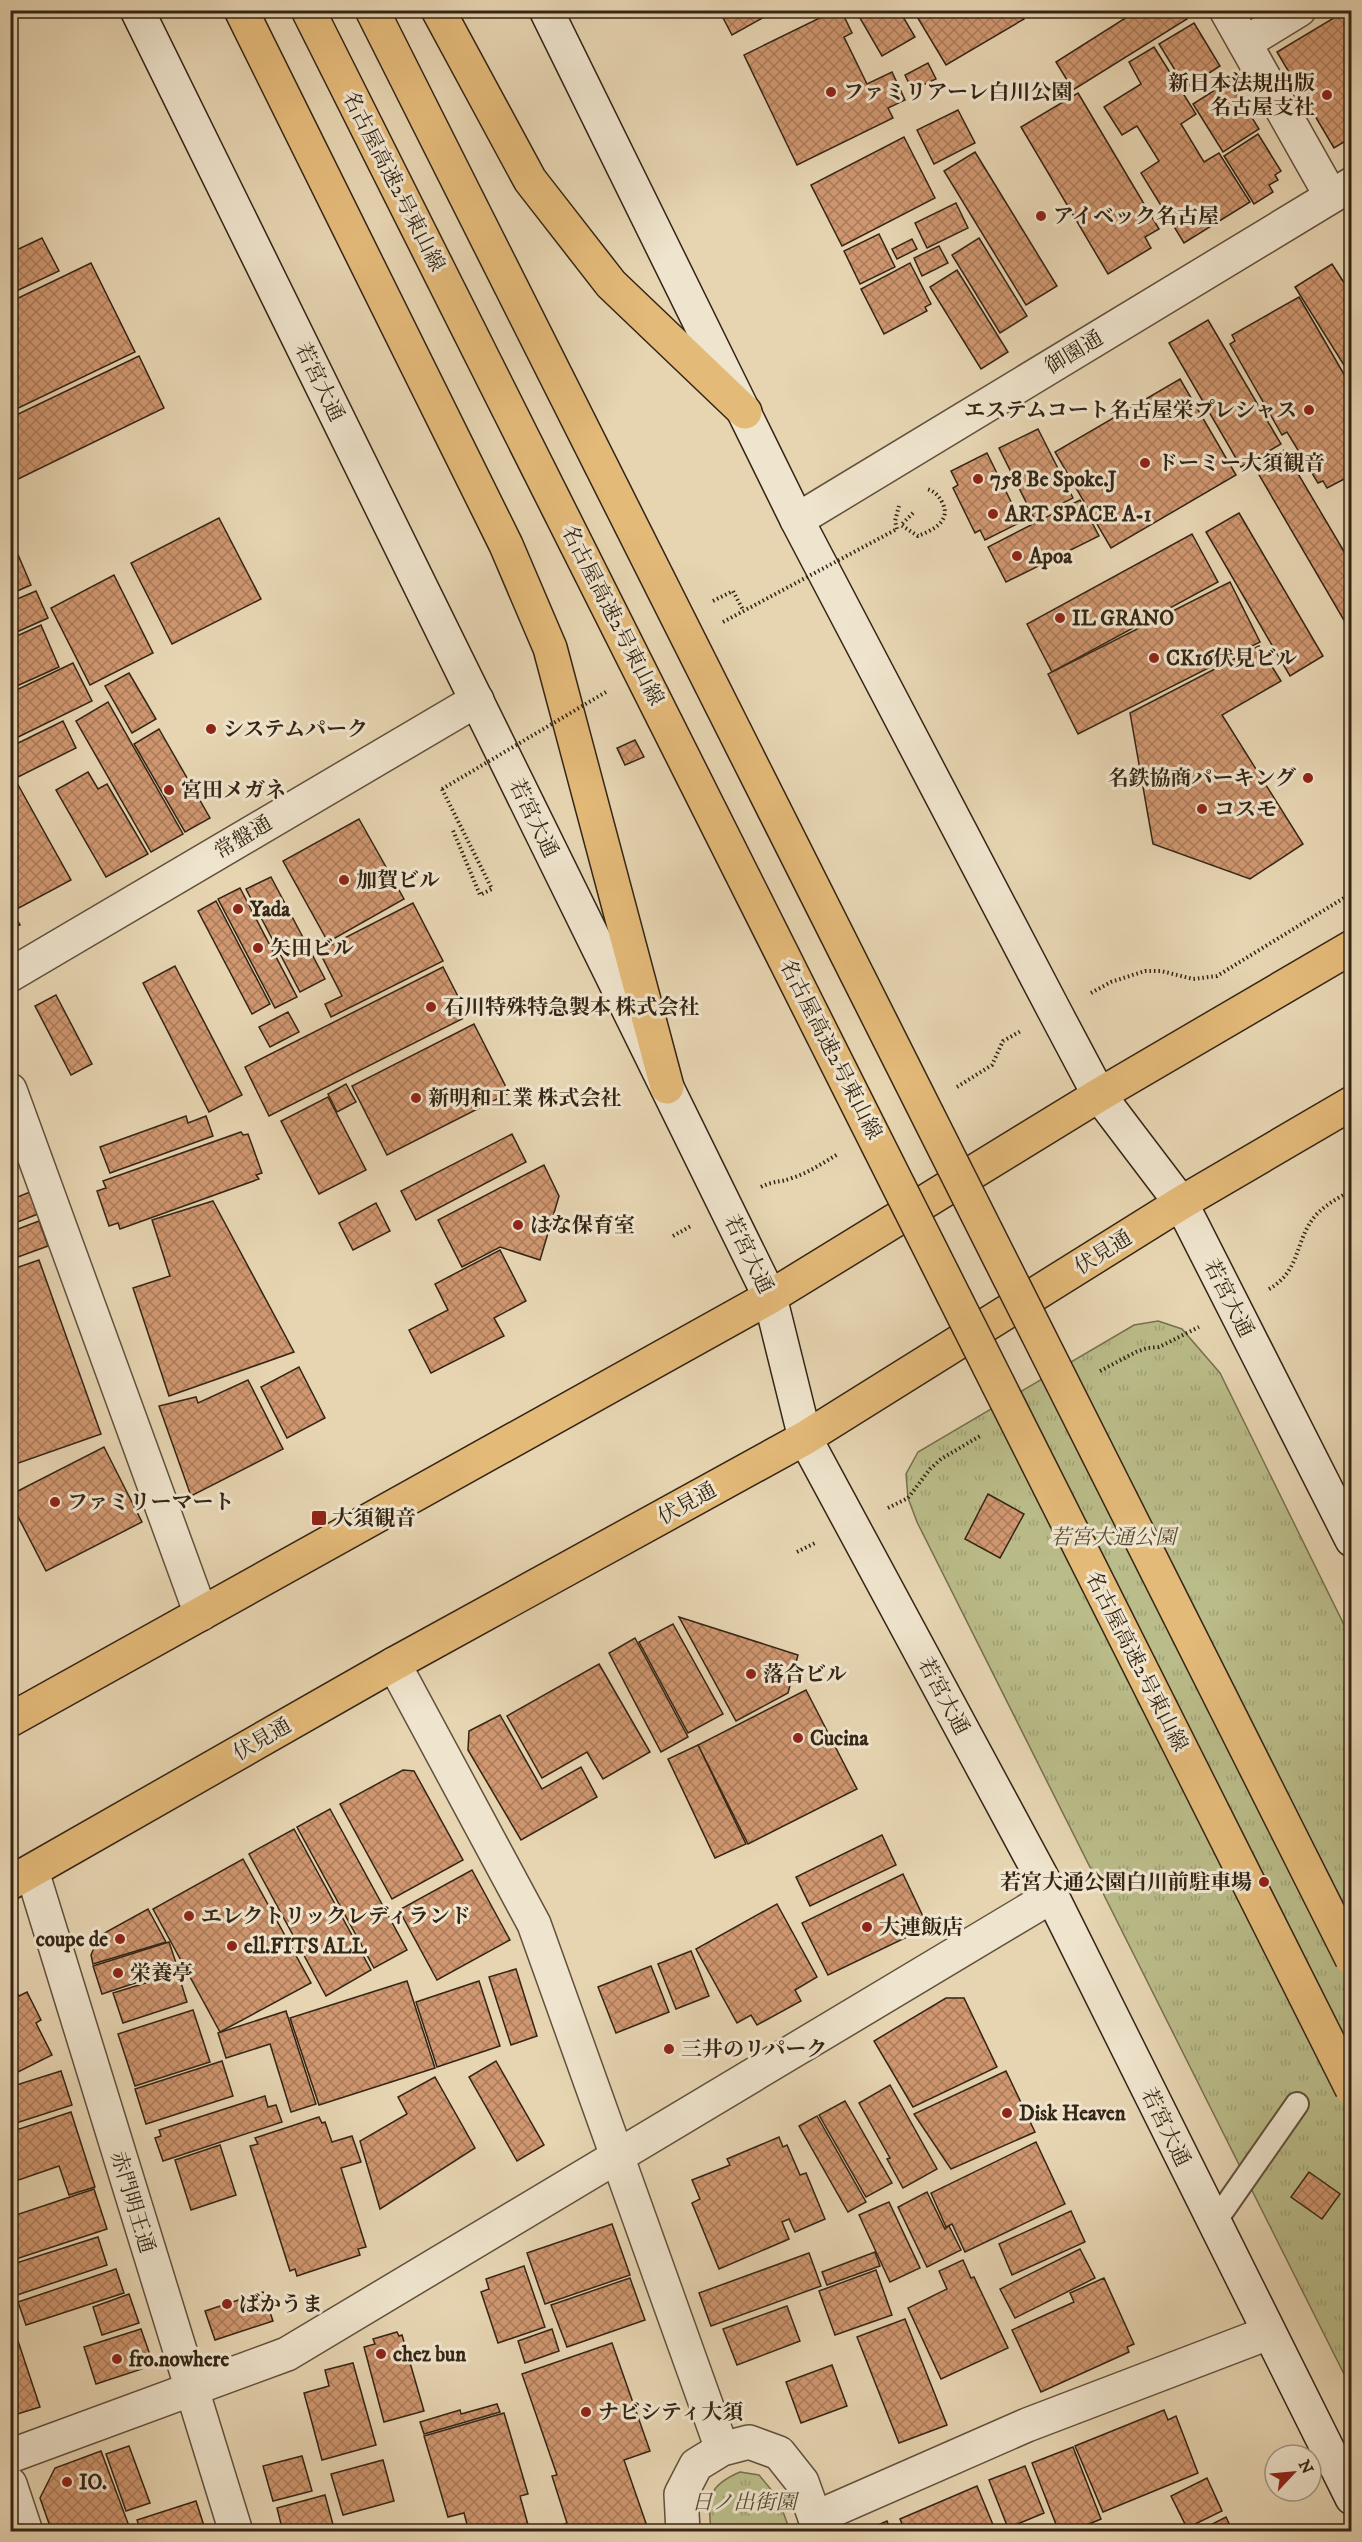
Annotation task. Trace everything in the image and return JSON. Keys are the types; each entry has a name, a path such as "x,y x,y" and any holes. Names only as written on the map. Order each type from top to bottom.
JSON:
{"highway":[{"path":"241,10 506,545 550,648 667,1087"},
{"name":"名古屋高速2号東山線","path":"308,10 1352,2090"},
{"path":"372,10 1352,1959"},
{"path":"438,10 530,180 611,284 746,412"},
{"path":"10,1720 770,1297 1099,1095 1352,947"},
{"name":"伏見通","path":"21,1877 394,1664 805,1438 1181,1203 1352,1102"}],"street":[{"name":"若宮大通","path":"137,10 770,1297 805,1438 1052,1896 1352,2498"},
{"name":"若宮大通","path":"546,10 746,412 797,520 1099,1095 1181,1203 1352,1540"},
{"path":"1226,10 1341,190"},
{"path":"1245,43 1299,10"},
{"name":"御園通","path":"797,520 1341,190"},
{"name":"常盤通","path":"10,975 477,700"},
{"path":"10,1090 201,1614"},
{"path":"394,1664 534,1924 722,2449"},
{"name":"赤門明王通","path":"21,1877 236,2532"},
{"path":"10,2456 190,2388 288,2354 1052,1896"},
{"path":"683,2532 681,2494 696,2465 722,2449 749,2442 779,2453 802,2482 818,2525 1027,2425 1268,2333"},
{"path":"10,2484 26,2532"}],"lane":[{"path":"1214,2223 1297,2104"}],"path":[{"path":"913,513 901,525 918,536 934,529 945,516 945,508 940,498 931,490 918,487"},
{"path":"897,530 895,521 902,500"},
{"path":"442,789 492,890 480,895 452,828"},
{"path":"1111,982 1145,970 1161,970 1193,979 1217,976 1352,893"},
{"path":"1282,1281 1294,1263 1306,1231 1320,1211 1352,1190"}],"green space":[{"name":"若宮大通公園","path":"1158,1321 1182,1329 1220,1373 1351,1639 1351,2388 917,1522 908,1498 906,1474 918,1452 1134,1325"},
{"name":"日ノ出街園","path":"740,2472 759,2475 778,2498 790,2531 711,2531 712,2494 721,2482"}],"building":[{"path":"719,10 777,10 732,35"},
{"name":"ファミリアーレ白川公園","path":"836,10 841,10 852,33 844,37 867,84 892,72 905,100 888,108 893,118 797,165 744,55"},
{"path":"861,10 899,10 915,37 882,56 857,13"},
{"path":"913,10 1018,10 1024,19 946,65"},
{"path":"1138,10 1182,10 1187,19 1073,90 1056,62"},
{"name":"新日本法規出版 名古屋支社","path":"1347,10 1352,10 1352,137 1334,148 1277,52"},
{"path":"1194,23 1220,66 1186,88 1159,44"},
{"path":"1154,47 1196,114 1181,124 1204,162 1219,153 1250,202 1184,243 1141,173 1159,161 1137,126 1122,135 1104,107 1141,84 1129,62"},
{"path":"928,63 936,79 912,90 905,75"},
{"path":"1229,81 1259,129 1223,152 1193,104"},
{"path":"1078,93 1159,229 1145,237 1151,248 1108,274 1021,127"},
{"path":"958,110 975,143 934,164 917,130"},
{"path":"1258,134 1281,171 1275,175 1278,180 1269,185 1273,192 1254,204 1224,156"},
{"path":"904,137 935,198 842,246 811,185"},
{"path":"975,152 1057,286 1026,305 944,171"},
{"path":"956,203 968,228 927,248 915,223"},
{"path":"10,229 18,246 10,250"},
{"path":"879,234 895,267 860,284 844,251"},
{"path":"42,238 59,271 10,294 10,253"},
{"path":"979,238 1027,316 1000,333 952,255"},
{"path":"912,239 917,249 897,259 892,249"},
{"path":"939,246 948,263 922,276 914,258"},
{"path":"91,263 135,352 10,412 10,302"},
{"path":"910,263 931,304 925,307 927,311 884,334 861,289"},
{"path":"1332,264 1352,295 1352,378 1295,287"},
{"path":"957,270 1008,352 981,369 930,287"},
{"name":"エステムコート名古屋栄プレシャス","path":"1299,297 1352,388 1352,475 1327,488 1323,481 1318,483 1287,432 1282,435 1230,344 1235,341 1232,335"},
{"path":"1208,320 1281,444 1241,467 1169,343"},
{"path":"139,356 164,408 10,483 10,418"},
{"name":"ドーミー大須観音","path":"1180,379 1236,475 1111,548 1055,452"},
{"path":"1038,429 1073,498 1034,518 999,448"},
{"path":"1284,450 1352,565 1352,634 1255,468"},
{"path":"987,453 1021,522 985,540 980,530 975,533 953,488 958,485 951,471"},
{"path":"1080,500 1099,536 1006,582 988,547"},
{"path":"1239,513 1323,656 1290,676 1206,532"},
{"path":"219,518 261,599 172,644 131,563"},
{"path":"1352,526 1352,540 1345,529"},
{"path":"1192,534 1218,582 1052,672 1027,624"},
{"path":"10,536 31,585 10,594"},
{"path":"114,575 153,653 90,685 51,608"},
{"name":"CK16伏見ビル","path":"1230,582 1260,642 1078,734 1048,674"},
{"path":"36,591 48,618 10,635 10,602"},
{"path":"41,625 59,667 10,689 10,639"},
{"path":"1259,646 1281,681 1222,715 1303,844 1250,879 1153,844 1130,713"},
{"path":"73,663 92,701 10,741 10,693"},
{"path":"129,673 156,719 132,733 105,686"},
{"path":"108,702 183,834 151,852 76,721"},
{"path":"63,721 76,748 10,781 10,747"},
{"path":"159,729 210,818 185,832 134,744"},
{"path":"635,740 644,757 625,765 617,748"},
{"path":"88,772 98,789 107,784 148,854 106,877 56,790"},
{"path":"17,783 71,880 15,910 10,902 10,786"},
{"name":"加賀ビル","path":"359,819 404,899 328,942 283,861"},
{"path":"271,877 325,979 300,992 246,889"},
{"name":"矢田ビル","path":"240,888 297,997 275,1008 218,899"},
{"path":"216,901 270,1004 252,1014 198,911"},
{"path":"413,903 443,961 331,1017 325,1004 342,996 319,951"},
{"path":"10,908 20,925 10,929"},
{"path":"175,966 242,1095 209,1112 143,983"},
{"path":"443,967 468,1016 269,1116 245,1067"},
{"path":"56,995 92,1064 71,1075 35,1006"},
{"path":"288,1012 299,1032 270,1047 259,1027"},
{"path":"474,1024 509,1093 387,1155 352,1086"},
{"path":"346,1084 356,1102 337,1112 328,1094"},
{"path":"328,1097 366,1170 319,1194 281,1121"},
{"path":"186,1116 188,1123 206,1116 213,1136 110,1173 100,1147"},
{"path":"241,1132 243,1135 248,1134 262,1173 256,1175 259,1179 120,1229 118,1223 109,1226 97,1191 106,1188 103,1181"},
{"path":"512,1134 526,1162 416,1220 401,1191"},
{"path":"544,1165 559,1196 540,1260 500,1247 462,1267 438,1220"},
{"path":"30,1192 38,1214 10,1225 10,1200"},
{"path":"213,1201 294,1352 169,1396 133,1288 170,1276 152,1220"},
{"path":"376,1203 390,1231 353,1250 339,1223"},
{"path":"39,1221 48,1246 10,1260 10,1232"},
{"path":"500,1250 526,1301 494,1318 504,1336 431,1373 409,1330 448,1310 435,1284"},
{"path":"39,1260 101,1434 10,1466 10,1270"},
{"path":"299,1367 325,1418 287,1438 261,1387"},
{"path":"248,1380 283,1449 191,1496 159,1406 196,1397 198,1403"},
{"path":"104,1447 142,1522 46,1571 10,1501 10,1495"},
{"path":"988,1494 1024,1514 1000,1558 965,1539"},
{"name":"落合ビル","path":"679,1617 798,1655 788,1693 736,1721"},
{"path":"673,1624 723,1714 688,1733 639,1642"},
{"path":"635,1638 688,1737 661,1752 609,1653"},
{"path":"599,1664 650,1752 603,1779 587,1752 542,1778 507,1716"},
{"path":"806,1690 857,1789 748,1844 698,1745"},
{"path":"500,1715 542,1789 581,1767 597,1797 521,1840 468,1750 469,1731"},
{"path":"698,1745 746,1844 715,1858 668,1759"},
{"path":"403,1770 414,1771 463,1860 392,1899 340,1804"},
{"path":"330,1809 407,1950 374,1968 297,1827"},
{"path":"294,1829 371,1970 326,1996 249,1854"},
{"path":"882,1835 896,1865 810,1906 796,1877"},
{"name":"ell.FITS ALL","path":"243,1859 311,1983 220,2032 153,1909"},
{"path":"472,1870 510,1940 437,1980 399,1910"},
{"path":"903,1874 928,1927 828,1975 802,1923"},
{"path":"777,1904 817,1977 795,1990 801,2001 757,2025 751,2015 737,2023 696,1949"},
{"path":"148,1909 166,1942 93,1964 91,1955 99,1936"},
{"path":"169,1942 178,1969 102,1994 93,1966"},
{"path":"691,1951 709,1996 676,2009 658,1964"},
{"path":"651,1966 669,2012 616,2033 598,1987"},
{"path":"516,1969 537,2036 511,2045 489,1977"},
{"path":"178,1973 187,2002 123,2023 113,1993"},
{"path":"407,1981 435,2068 319,2105 290,2018"},
{"path":"479,1981 500,2046 437,2067 416,2002"},
{"path":"14,1987 19,1996 27,1992 41,2020 36,2023 52,2055 10,2076 10,1989"},
{"path":"946,1998 964,1998 997,2067 913,2107 874,2041"},
{"path":"193,2010 210,2062 135,2086 118,2034"},
{"path":"286,2011 316,2104 291,2112 270,2044 226,2058 218,2033"},
{"path":"222,2061 233,2096 146,2124 135,2089"},
{"path":"496,2061 544,2145 517,2161 469,2077"},
{"path":"61,2071 72,2105 10,2125 10,2087"},
{"path":"1006,2071 1035,2132 951,2169 914,2114"},
{"path":"435,2077 475,2148 380,2209 360,2141 407,2114 398,2097"},
{"path":"890,2085 937,2169 903,2188 887,2159 890,2158 859,2103"},
{"path":"265,2096 268,2107 276,2105 282,2122 163,2161 155,2138 161,2136 159,2130"},
{"path":"845,2101 892,2183 866,2197 819,2115"},
{"path":"71,2112 95,2187 69,2195 59,2166 10,2183 10,2132"},
{"path":"817,2116 866,2202 848,2212 799,2126"},
{"path":"319,2117 322,2123 325,2122 332,2142 352,2136 361,2162 341,2168 366,2247 358,2249 360,2255 297,2276 295,2269 290,2271 250,2146 258,2144 255,2138"},
{"path":"779,2137 783,2147 787,2145 800,2175 806,2173 825,2219 795,2232 789,2219 782,2222 789,2239 719,2269 692,2203 700,2199 692,2180 730,2165 727,2159"},
{"path":"1036,2142 1065,2204 965,2252 952,2224 946,2227 931,2193"},
{"path":"220,2145 236,2195 191,2210 175,2160"},
{"path":"1309,2172 1340,2194 1322,2219 1291,2197"},
{"path":"94,2189 107,2229 10,2261 10,2217"},
{"path":"927,2192 945,2229 949,2226 961,2250 927,2267 898,2207"},
{"path":"889,2202 920,2268 890,2282 859,2215"},
{"path":"1071,2211 1085,2242 1012,2275 999,2244"},
{"path":"612,2224 630,2275 545,2304 527,2253"},
{"path":"98,2237 107,2265 14,2296 10,2286 10,2265"},
{"path":"1080,2249 1095,2278 1015,2318 1000,2289"},
{"path":"875,2252 880,2266 827,2285 822,2272"},
{"path":"809,2253 821,2286 711,2326 699,2293"},
{"path":"963,2260 971,2278 974,2277 1008,2348 941,2379 908,2308 947,2289 939,2271"},
{"path":"524,2266 545,2327 498,2343 481,2292 489,2289 486,2279"},
{"path":"116,2269 124,2293 26,2325 18,2302"},
{"path":"876,2270 892,2315 835,2335 819,2291"},
{"path":"630,2278 645,2320 567,2347 551,2305"},
{"path":"1104,2278 1134,2344 1127,2347 1129,2352 1041,2392 1012,2330 1074,2302 1070,2293"},
{"path":"263,2292 273,2321 215,2340 205,2311"},
{"path":"129,2294 139,2323 102,2335 93,2307"},
{"path":"787,2306 800,2341 737,2365 723,2329"},
{"path":"905,2319 947,2425 899,2443 857,2337"},
{"path":"141,2329 150,2355 142,2369 96,2384 84,2347"},
{"path":"552,2329 559,2351 525,2363 518,2341"},
{"path":"397,2332 399,2336 402,2335 424,2411 384,2422 364,2347 375,2344 373,2339"},
{"path":"17,2338 40,2407 11,2416 10,2340"},
{"name":"ナビシティ大須","path":"612,2343 650,2451 624,2460 649,2532 564,2532 562,2525 567,2523 552,2476 557,2475 522,2374"},
{"path":"353,2363 376,2445 322,2460 304,2393 329,2386 325,2370"},
{"path":"832,2365 847,2406 801,2423 786,2382"},
{"path":"497,2404 500,2412 424,2434 420,2422 460,2410 461,2414"},
{"path":"1164,2410 1168,2420 1176,2416 1198,2473 1103,2512 1075,2446"},
{"path":"504,2413 528,2494 520,2496 530,2532 469,2532 464,2513 448,2517 424,2436"},
{"path":"129,2446 150,2503 126,2511 106,2454"},
{"path":"1073,2447 1101,2519 1070,2532 1059,2532 1032,2463"},
{"path":"101,2451 129,2526 115,2532 52,2532 40,2498 55,2468"},
{"path":"302,2456 312,2491 273,2501 263,2466"},
{"path":"383,2460 394,2501 343,2515 331,2474"},
{"path":"1025,2466 1044,2513 1008,2528 989,2480"},
{"path":"1207,2478 1222,2511 1187,2528 1171,2496"},
{"path":"977,2486 996,2532 905,2532 900,2519"},
{"path":"325,2495 335,2532 283,2532 277,2508"},
{"path":"196,2501 206,2532 141,2532 137,2520"},
{"path":"1226,2517 1233,2532 1197,2532"},
{"path":"887,2521 891,2532 862,2532"}],"place":[{"name":"ファミリアーレ白川公園","path":"831,92"},
{"name":"新日本法規出版 名古屋支社","path":"1327,95"},
{"name":"アイベック名古屋","path":"1041,216"},
{"name":"エステムコート名古屋栄プレシャス","path":"1309,410"},
{"name":"ドーミー大須観音","path":"1145,463"},
{"name":"758 Be Spoke.J","path":"978,479"},
{"name":"ART SPACE A-1","path":"993,514"},
{"name":"Apoa","path":"1017,556"},
{"name":"IL GRANO","path":"1060,618"},
{"name":"CK16伏見ビル","path":"1154,658"},
{"name":"システムパーク","path":"211,729"},
{"name":"名鉄協商パーキング","path":"1308,778"},
{"name":"宮田メガネ","path":"169,790"},
{"name":"コスモ","path":"1202,809"},
{"name":"加賀ビル","path":"344,880"},
{"name":"Yada","path":"238,909"},
{"name":"矢田ビル","path":"258,948"},
{"name":"石川特殊特急製本 株式会社","path":"431,1007"},
{"name":"新明和工業 株式会社","path":"416,1098"},
{"name":"はな保育室","path":"518,1225"},
{"name":"ファミリーマート","path":"55,1502"},
{"name":"大須観音","path":"319,1518"},
{"name":"落合ビル","path":"751,1674"},
{"name":"Cucina","path":"798,1738"},
{"name":"若宮大通公園白川前駐車場","path":"1264,1882"},
{"name":"エレクトリックレディランド","path":"189,1916"},
{"name":"大連飯店","path":"867,1927"},
{"name":"coupe de","path":"120,1939"},
{"name":"ell.FITS ALL","path":"232,1946"},
{"name":"栄養亭","path":"118,1973"},
{"name":"三井のリパーク","path":"669,2049"},
{"name":"Disk Heaven","path":"1007,2113"},
{"name":"ばかうま","path":"227,2304"},
{"name":"chez bun","path":"381,2354"},
{"name":"fro.nowhere","path":"117,2359"},
{"name":"ナビシティ大須","path":"586,2412"},
{"name":"IO.","path":"67,2482"}]}
